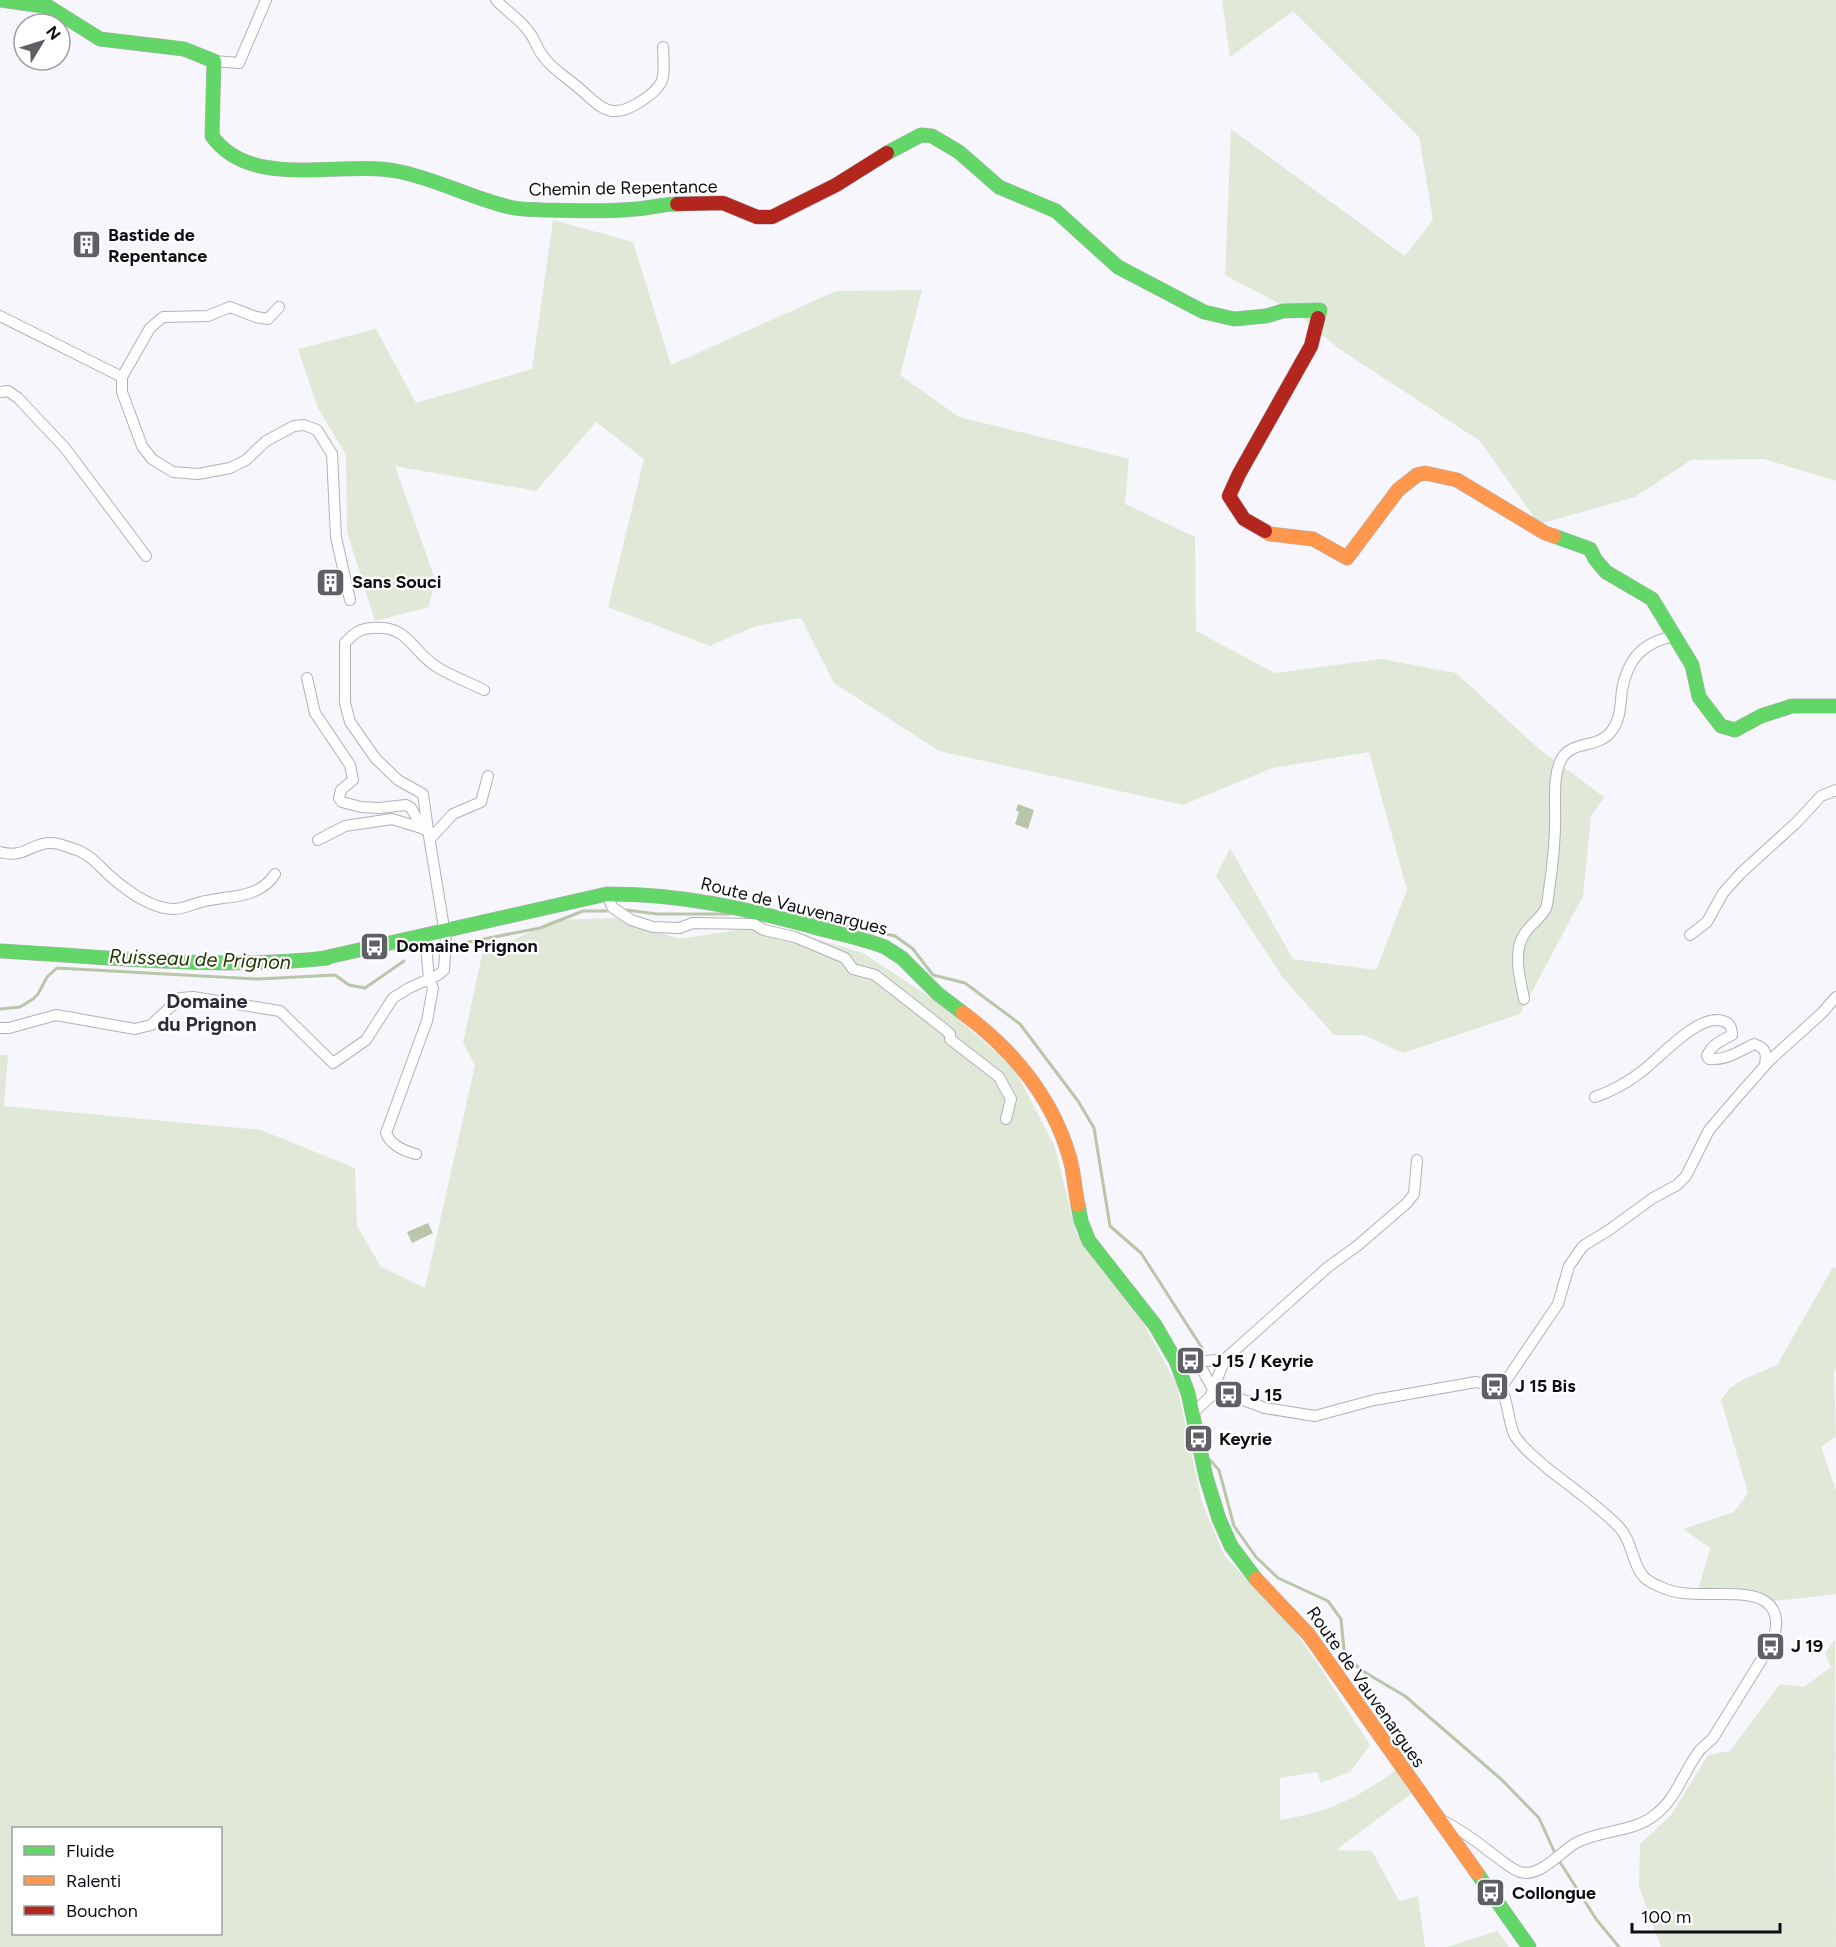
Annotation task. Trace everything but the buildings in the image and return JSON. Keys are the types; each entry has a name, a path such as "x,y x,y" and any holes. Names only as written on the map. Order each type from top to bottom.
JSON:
{"street":[{"path":"0,0 51,3 100,39 184,49 214,61 239,63 266,0"},
{"path":"496,0 529,30 543,57 594,103 606,110 619,112 631,108 660,88 664,78 663,47"},
{"name":"Chemin de Repentance","path":"214,61 212,136 219,146 232,155 255,166 312,171 363,168 397,171 514,208 569,211 723,203 757,217 772,217 836,185 883,155 921,135 932,136 959,152 999,187 1056,211 1118,267 1204,312 1234,319 1266,316 1283,311 1320,309 1311,346 1239,474 1230,496 1244,519 1270,534 1313,539 1347,558 1398,490 1417,475 1425,473 1457,480 1545,533 1590,549 1594,559 1606,572 1652,599 1692,665 1699,697 1721,726 1735,730 1761,716 1792,706 1836,705"},
{"path":"279,307 267,319 230,307 208,316 163,317 150,328 122,377 122,392 142,446 152,459 173,472 198,474 230,468 246,460 266,441 294,426 304,425 317,430 332,454 336,537 350,600"},
{"path":"0,316 122,377"},
{"path":"4,392 18,398 65,448 146,556"},
{"path":"0,1028 9,1028 56,1014 135,1029 151,1025 180,998 193,997 280,1011 333,1063 366,1040 393,998 444,970 445,940 427,833 423,794 398,780 376,759 350,722 345,703 345,643 363,628 378,627 398,630 436,667 483,690"},
{"path":"1524,999 1517,949 1524,934 1546,908 1552,870 1556,809 1554,792 1558,768 1563,757 1572,749 1598,742 1614,728 1620,713 1622,689 1629,668 1637,654 1645,646 1658,639 1675,636"},
{"path":"307,678 315,713 353,773 353,780 341,790 339,798 342,802 360,807 380,808 406,805 411,808 427,833"},
{"path":"427,833 453,814 481,802 488,776"},
{"path":"1690,935 1707,922 1723,893 1741,873 1797,822 1821,796 1836,790"},
{"path":"318,840 345,826 392,819 427,833"},
{"path":"0,852 15,855 38,845 52,843 78,850 142,898 155,905 175,909 255,891 269,883 275,874"},
{"path":"607,894 612,907 631,920 653,927 679,928 693,923 755,918 765,930 795,938 845,958 853,969 875,975 893,988 950,1034 950,1039 999,1077 1011,1099 1006,1119"},
{"name":"Route de Vauvenargues","path":"319,959 445,940 508,923 560,904 607,894 676,895 712,901 755,918 888,947 899,954 937,993 979,1025 1023,1066 1046,1100 1065,1148 1074,1181 1079,1214 1086,1234 1162,1336 1176,1359 1185,1381 1193,1413 1206,1481 1217,1517 1233,1549 1242,1563 1294,1616 1309,1635 1530,1947"},
{"name":"Route de Vauvenargues","path":"0,951 238,964 281,963 427,950 445,940"},
{"path":"416,1154 395,1145 388,1139 386,1133 427,1021 433,988 429,979 427,950"},
{"path":"1501,1388 1558,1304 1569,1266 1583,1246 1653,1198 1677,1185 1686,1176 1709,1130 1765,1065 1822,1013 1836,997"},
{"path":"1595,1096 1616,1089 1641,1072 1694,1028 1709,1020 1729,1023 1732,1035 1717,1042 1709,1050 1707,1056 1709,1059 1726,1058 1754,1044 1766,1051 1765,1065"},
{"path":"1193,1413 1210,1396 1225,1359 1328,1267 1357,1246 1407,1203 1414,1194 1417,1160"},
{"path":"1176,1359 1198,1362 1225,1359"},
{"path":"1198,1362 1213,1389 1265,1408 1315,1416 1374,1400 1476,1382 1501,1388 1507,1400 1514,1434 1525,1449 1622,1530 1630,1545 1636,1565 1645,1578 1664,1589 1761,1600 1775,1615 1776,1636 1713,1738 1701,1750 1671,1798 1658,1814 1642,1824 1590,1836 1560,1853 1542,1868 1529,1873 1520,1872 1468,1834 1436,1817"},
{"path":"1468,1834 1463,1833 1456,1836 1461,1847 1486,1848"}],"shaded area":[{"path":"1222,0 1836,0 1836,481 1764,459 1691,460 1635,497 1539,524 1480,441 1338,348 1295,312 1225,275 1231,129 1405,256 1433,220 1419,137 1293,11 1230,57"},
{"path":"553,220 633,242 671,365 836,291 922,290 900,375 959,417 1129,459 1125,504 1195,537 1196,631 1275,673 1381,659 1456,673 1538,748 1604,797 1591,816 1583,896 1520,1014 1403,1053 1364,1035 1334,1035 1283,978 1216,876 1230,848 1293,959 1376,970 1407,890 1369,752 1272,768 1183,805 939,751 834,683 801,618 756,626 710,646 608,607 644,459 596,422 536,491 395,466 435,579 429,607 375,621 347,532 346,455 318,408 298,349 376,329 416,403 532,369"},
{"path":"1018,804 1034,810 1028,829 1015,824 1019,812 1016,810"},
{"path":"616,918 679,939 769,925 863,953 942,1005 1014,1068 1055,1147 1076,1233 1133,1304 1177,1385 1202,1503 1225,1557 1286,1619 1370,1745 1350,1772 1321,1783 1317,1772 1280,1778 1280,1820 1313,1813 1341,1803 1368,1789 1396,1770 1411,1794 1336,1850 1372,1851 1399,1901 1418,1896 1425,1947 0,1947 0,1055 8,1055 4,1106 261,1130 355,1168 357,1226 381,1267 425,1288 475,1065 463,1043 482,955 555,920"},
{"path":"428,1223 433,1233 412,1243 407,1232"},
{"path":"1833,1267 1836,1269 1836,1369 1834,1371 1836,1436 1821,1447 1836,1490 1836,1594 1775,1601 1759,1595 1698,1591 1710,1548 1683,1529 1734,1512 1748,1493 1721,1400 1729,1389 1742,1380 1777,1365"},
{"path":"1835,1639 1836,1947 1661,1947 1639,1886 1640,1844 1671,1815 1708,1755 1730,1751 1780,1684 1804,1687 1831,1667 1825,1653"},
{"path":"1497,1931 1509,1947 1447,1947"}],"waterway":[{"name":"Ruisseau de Prignon","path":"626,910 657,914 730,914"},
{"name":"Ruisseau de Prignon","path":"453,945 540,928 583,911 606,911"},
{"name":"Ruisseau de Prignon","path":"792,914 895,936 913,949 933,975 965,983 1020,1024 1078,1101 1094,1128 1110,1226 1141,1253 1202,1348"},
{"name":"Ruisseau de Prignon","path":"0,1009 20,1007 33,999 47,977 57,968 258,979 335,975 349,985 365,988 404,961"},
{"name":"Ruisseau de Prignon","path":"1208,1458 1219,1470 1234,1526 1256,1557 1278,1578 1328,1601 1341,1619 1344,1650 1350,1661 1405,1696 1502,1780 1539,1818 1554,1851"},
{"name":"Ruisseau de Prignon","path":"1560,1862 1596,1919 1619,1947"}],"traffic: fast":[{"path":"0,0 49,7 100,39 184,49 214,61 212,136 229,153 249,163 298,170 396,171 411,174 484,200 522,209 613,211 677,204"},
{"path":"887,153 921,135 932,136 959,152 999,187 1056,211 1118,267 1204,312 1234,319 1266,316 1283,311 1320,310 1318,318"},
{"path":"1554,536 1590,549 1606,572 1652,599 1692,665 1699,697 1721,726 1735,730 1761,716 1792,706 1836,706"},
{"path":"319,959 607,894 661,896 712,903 762,914 885,947 902,958 938,994 963,1013"},
{"path":"0,951 205,963 327,958"},
{"path":"1078,1205 1081,1221 1089,1241 1155,1325 1176,1361 1188,1393 1206,1477 1219,1519 1231,1546 1256,1579"},
{"path":"1477,1873 1529,1947"}],"traffic: slow":[{"path":"1265,531 1270,534 1313,539 1347,558 1398,490 1417,475 1425,473 1457,480 1545,533 1554,536"},
{"path":"963,1013 1014,1059 1042,1096 1063,1137 1073,1170 1078,1205"},
{"path":"1256,1579 1309,1635 1477,1873"}],"traffic: jam":[{"path":"677,204 723,203 757,217 772,217 836,185 887,153"},
{"path":"1265,531 1244,519 1229,496 1311,346 1318,318"}],"place":[{"name":"Bastide de Repentance","path":"87,245"},
{"name":"Sans Souci","path":"331,582"},
{"name":"Domaine Prignon","path":"375,946"},
{"name":"J 15 / Keyrie","path":"1191,1361"},
{"name":"J 15 Bis","path":"1494,1386"},
{"name":"J 15","path":"1229,1395"},
{"name":"Keyrie","path":"1198,1439"},
{"name":"J 19","path":"1770,1646"},
{"name":"Collongue","path":"1491,1893"}],"district":[{"name":"Domaine du Prignon","path":"207,1012"}]}
